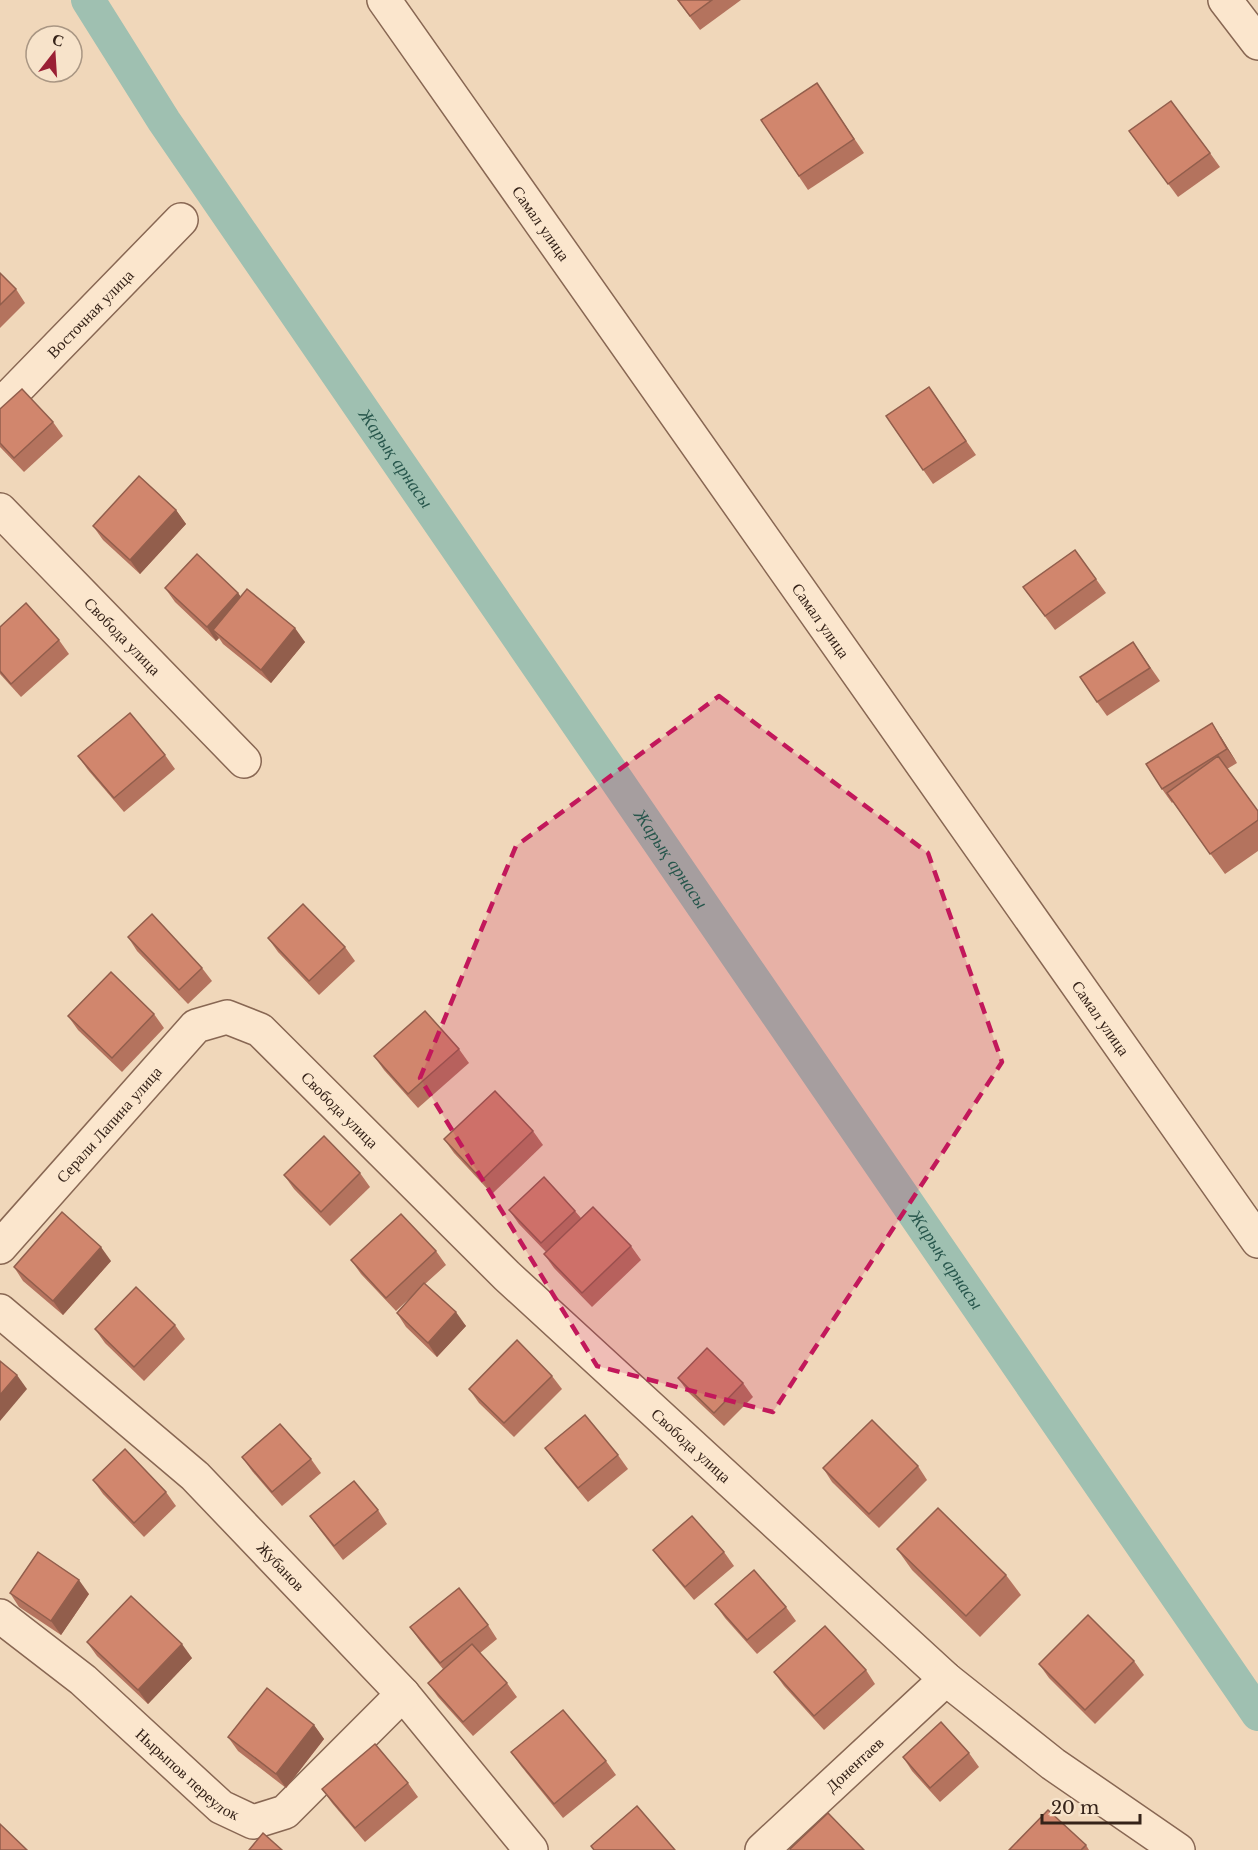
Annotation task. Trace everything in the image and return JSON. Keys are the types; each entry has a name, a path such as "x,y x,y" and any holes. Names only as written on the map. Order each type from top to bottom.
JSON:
{"street":[{"name":"Самал улица","path":"384,0 1258,1241"},
{"path":"1225,0 1258,43"},
{"name":"Восточная улица","path":"0,406 181,220"},
{"name":"Свобода улица","path":"0,510 244,761"},
{"name":"Свобода улица","path":"227,1017 260,1030 507,1276 946,1679 1053,1764 1178,1850"},
{"name":"Серали Лапина улица","path":"0,1247 196,1026 227,1017"},
{"name":"Жубанов","path":"0,1311 195,1476 403,1694 531,1850"},
{"name":"Нырыпов переулок","path":"0,1616 83,1680 220,1807 253,1822 285,1812 403,1694"},
{"name":"Донентаев","path":"762,1850 946,1679"}],"highlighted area":[{"path":"719,696 928,853 1002,1062 773,1412 597,1366 420,1078 516,846"}],"building":[{"path":"678,0 712,0 690,16"},
{"path":"817,83 854,139 799,176 761,120"},
{"path":"1171,101 1210,153 1168,184 1129,131"},
{"path":"0,273 16,289 0,305"},
{"path":"929,387 966,441 923,470 886,416"},
{"path":"22,389 53,422 14,458 0,443 0,409"},
{"path":"139,476 176,510 130,560 93,526"},
{"path":"1075,550 1096,579 1045,616 1023,587"},
{"path":"197,554 238,593 207,627 165,588"},
{"path":"247,589 295,628 261,670 213,630"},
{"path":"26,603 59,640 11,684 0,671 0,627"},
{"path":"1133,642 1150,668 1097,702 1080,677"},
{"path":"130,713 165,755 114,798 78,756"},
{"path":"1212,723 1227,749 1162,789 1146,764"},
{"path":"1218,756 1258,811 1258,820 1210,854 1167,793"},
{"path":"303,904 345,947 309,981 268,938"},
{"path":"152,914 202,968 179,990 128,937"},
{"path":"111,972 154,1014 112,1058 68,1016"},
{"path":"425,1011 459,1049 408,1094 374,1056"},
{"path":"495,1091 533,1131 482,1180 444,1139"},
{"path":"324,1136 360,1173 321,1212 284,1175"},
{"path":"544,1177 575,1211 541,1243 509,1210"},
{"path":"593,1207 631,1246 582,1293 544,1254"},
{"path":"62,1212 101,1247 53,1301 14,1267"},
{"path":"401,1214 436,1251 386,1298 351,1260"},
{"path":"424,1283 456,1312 428,1343 397,1313"},
{"path":"136,1287 175,1325 134,1367 95,1329"},
{"path":"517,1340 552,1376 504,1423 469,1389"},
{"path":"707,1348 743,1383 714,1413 678,1378"},
{"path":"0,1361 17,1375 0,1395"},
{"path":"585,1415 618,1455 578,1488 545,1448"},
{"path":"872,1420 918,1466 869,1514 823,1468"},
{"path":"280,1424 311,1459 272,1492 242,1457"},
{"path":"125,1449 166,1492 134,1523 93,1480"},
{"path":"354,1481 378,1510 334,1546 310,1516"},
{"path":"938,1508 1006,1575 966,1616 897,1549"},
{"path":"692,1516 724,1552 685,1587 653,1550"},
{"path":"38,1552 79,1580 51,1621 10,1593"},
{"path":"754,1570 786,1607 747,1640 715,1604"},
{"path":"459,1588 488,1625 440,1663 410,1627"},
{"path":"131,1596 182,1644 138,1690 87,1642"},
{"path":"1088,1615 1134,1661 1085,1710 1039,1664"},
{"path":"825,1626 866,1670 814,1716 774,1672"},
{"path":"472,1644 507,1683 463,1722 428,1683"},
{"path":"267,1688 314,1725 276,1774 228,1737"},
{"path":"563,1710 606,1761 554,1804 511,1752"},
{"path":"941,1722 969,1753 930,1788 903,1757"},
{"path":"375,1744 408,1783 355,1828 322,1789"},
{"path":"637,1806 675,1850 594,1850 591,1846"},
{"path":"1048,1810 1086,1845 1081,1850 1009,1850"},
{"path":"828,1813 864,1850 790,1850 790,1849"},
{"path":"0,1824 27,1850 0,1850"},
{"path":"263,1833 282,1850 249,1850"}],"waterway":[{"name":"Жарық арнасы","path":"88,0 164,121 1258,1714"}]}
